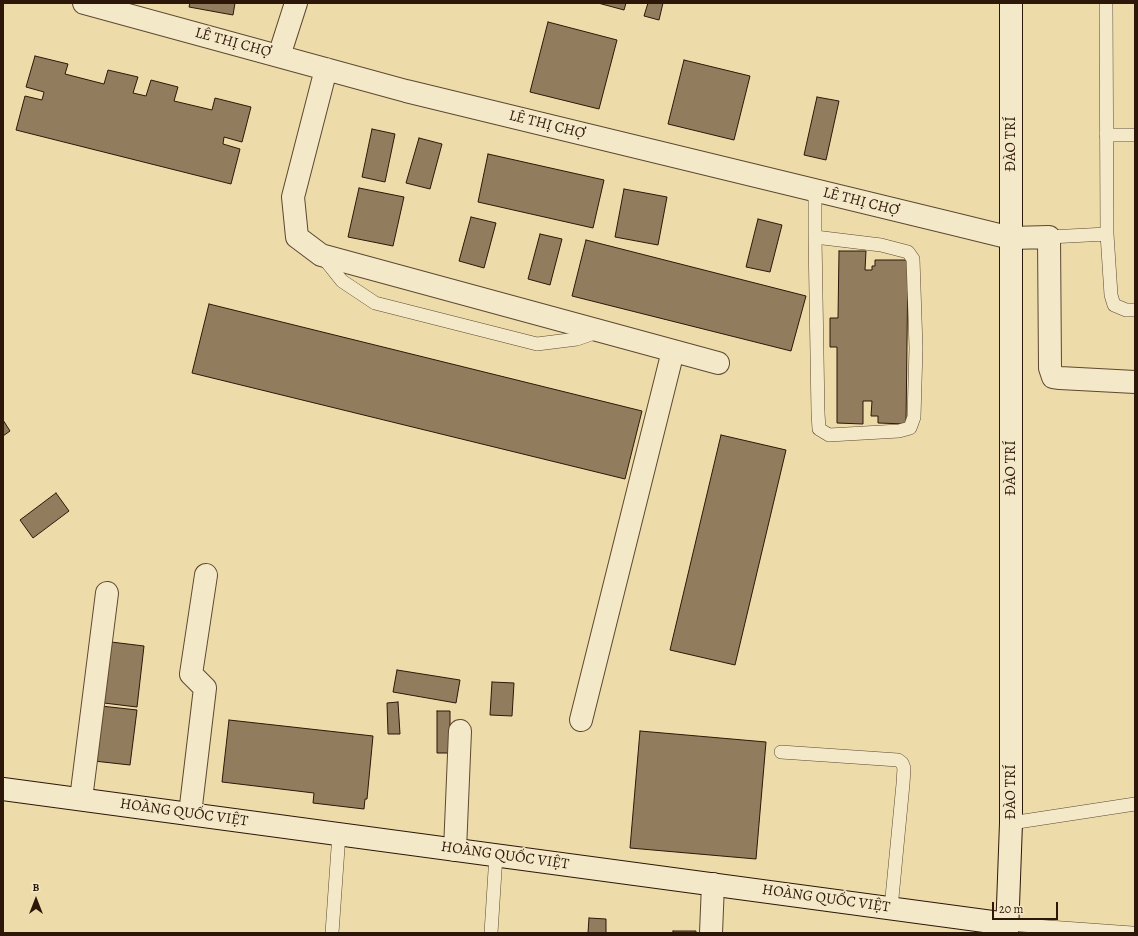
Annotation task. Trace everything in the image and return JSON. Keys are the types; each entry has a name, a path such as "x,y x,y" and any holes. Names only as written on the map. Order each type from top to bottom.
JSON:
{"street":[{"name":"LÊ THỊ CHỢ","path":"84,3 414,93 815,191 1011,238 1049,237"},
{"path":"279,56 296,3"},
{"name":"ĐÀO TRÍ","path":"1007,928 1010,823 1011,3"},
{"path":"326,69 293,197 297,236 321,255 718,363"},
{"path":"1049,237 1050,368 1053,377 1135,382"},
{"path":"581,720 673,351"},
{"path":"190,814 205,688 191,674 206,575"},
{"path":"81,799 107,593"},
{"path":"455,850 460,731"},
{"name":"HOÀNG QUỐC VIỆT","path":"3,789 891,908 1007,928"},
{"path":"711,933 713,884"}],"lane":[{"path":"1106,3 1107,234 1111,295 1114,305 1126,310 1135,310"},
{"path":"1106,135 1135,135"},
{"path":"815,191 815,237 819,429 829,435 899,431 910,428 914,417 916,348 913,258 908,252 881,245 815,237"},
{"path":"1049,237 1107,234"},
{"path":"321,255 342,281 375,302 537,344 577,339 601,331"},
{"path":"780,752 898,760 902,763 904,768 903,784 891,908"},
{"path":"1010,823 1135,804"},
{"path":"332,933 339,834"},
{"path":"491,933 496,855"},
{"path":"1007,928 1132,933"}],"building":[{"path":"190,3 235,3 233,15 189,7"},
{"path":"598,3 626,3 624,10"},
{"path":"648,3 663,3 659,20 644,16"},
{"path":"548,22 617,40 599,109 530,92"},
{"path":"35,56 68,64 65,74 104,84 108,70 138,77 133,93 146,96 151,80 178,87 174,101 212,110 215,98 251,107 242,142 224,137 223,144 240,149 231,184 16,130 25,96 42,100 44,92 26,87"},
{"path":"684,60 750,76 734,140 668,124"},
{"path":"817,97 839,101 826,160 804,155"},
{"path":"372,129 395,134 385,182 362,177"},
{"path":"419,138 442,144 430,189 406,183"},
{"path":"488,154 604,180 593,228 478,202"},
{"path":"359,188 404,197 393,246 348,237"},
{"path":"624,189 667,197 658,245 615,237"},
{"path":"471,217 496,223 484,268 459,261"},
{"path":"758,219 782,225 770,272 746,267"},
{"path":"540,234 562,239 550,285 528,279"},
{"path":"586,240 806,296 791,351 572,296"},
{"path":"839,251 866,251 865,270 872,270 872,266 875,266 875,260 908,260 906,424 878,423 878,416 871,416 872,401 863,401 863,424 837,423 837,347 830,347 830,318 838,318"},
{"path":"209,304 642,411 625,479 192,373"},
{"path":"3,420 10,431 3,436"},
{"path":"721,435 786,450 735,665 670,650"},
{"path":"56,493 69,511 33,538 20,520"},
{"path":"111,642 144,646 137,707 104,703"},
{"path":"397,670 460,680 456,703 393,692"},
{"path":"492,682 514,683 512,716 490,715"},
{"path":"398,702 400,734 388,734 387,703"},
{"path":"101,706 137,710 130,765 94,761"},
{"path":"437,711 450,711 450,753 437,753"},
{"path":"229,720 373,736 367,799 365,799 364,809 313,803 314,793 222,782"},
{"path":"640,731 766,742 756,859 630,848"},
{"path":"589,918 606,919 606,933 588,933"},
{"path":"673,931 696,931 696,933 673,933"}]}
